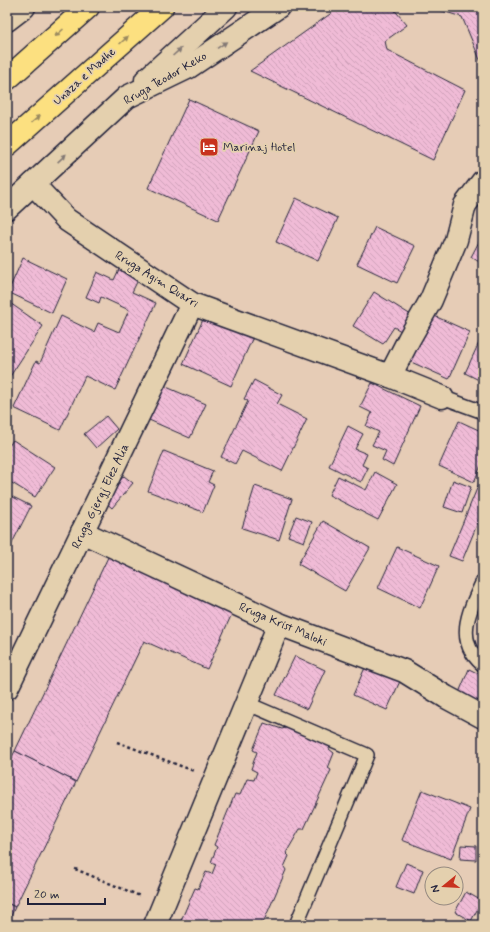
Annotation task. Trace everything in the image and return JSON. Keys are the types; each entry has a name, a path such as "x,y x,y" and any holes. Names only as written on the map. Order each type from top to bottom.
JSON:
{"highway":[{"path":"7,79 88,7"},
{"name":"Unaza e Madhe","path":"7,145 162,7"}],"street":[{"path":"7,15 12,7"},
{"path":"7,20 24,7"},
{"path":"128,97 226,7"},
{"name":"Rruga Teodor Keko","path":"7,208 128,97 189,67 278,7"},
{"path":"390,376 431,300 456,240 465,205 483,181"},
{"name":"Rruga Agim Quarri","path":"33,184 67,220 192,304 390,376 442,397"},
{"name":"Rruga Gjergj Elez Alia","path":"7,688 192,304"},
{"name":"Rruga Krist Maloki","path":"82,532 279,624 404,671 446,698 483,717"},
{"path":"159,915 279,624"}],"lane":[{"path":"442,397 483,412"},
{"path":"483,582 470,609 465,630 470,649 483,665"},
{"path":"246,703 366,755 296,925"}],"path":[{"path":"117,742 215,779"},
{"path":"75,869 159,915"}],"building":[{"path":"340,7 392,7 407,25 385,41 387,50 465,90 433,160 250,71"},
{"path":"436,7 483,7 483,62 481,62 462,17 436,9"},
{"name":"Marinaj Hotel","path":"189,99 259,131 218,220 148,188"},
{"path":"296,198 338,218 318,261 276,242"},
{"path":"375,227 415,246 397,283 357,264"},
{"path":"483,234 483,264 471,257"},
{"path":"23,258 67,279 52,313 8,292"},
{"path":"121,265 141,274 132,292 156,303 115,390 85,376 60,430 14,408 36,361 40,363 61,316 94,332 98,323 119,332 129,310 101,297 99,303 86,297 97,272 114,280"},
{"path":"374,292 411,315 401,331 394,327 383,344 353,326"},
{"path":"7,301 43,326 7,381"},
{"path":"430,314 470,332 449,379 409,361"},
{"path":"205,315 253,337 231,386 183,364"},
{"path":"483,334 483,382 465,373"},
{"path":"254,380 282,395 277,404 307,419 282,471 242,451 235,464 221,457 248,401 244,399"},
{"path":"372,383 420,406 393,466 382,460 386,451 372,445 379,432 366,426 372,413 360,407"},
{"path":"164,386 206,404 190,438 149,420"},
{"path":"106,416 117,429 96,448 84,434"},
{"path":"459,421 483,432 483,461 474,482 439,466"},
{"path":"348,426 363,434 355,449 367,454 362,465 368,468 361,482 329,466"},
{"path":"13,440 55,467 35,497 7,480 7,449"},
{"path":"164,451 213,471 208,482 214,485 203,512 148,491"},
{"path":"375,472 397,484 378,520 329,495 338,476 366,490"},
{"path":"483,474 483,510 462,561 449,556"},
{"path":"124,476 133,483 112,508 103,500"},
{"path":"453,480 471,487 462,513 444,507"},
{"path":"255,486 292,499 279,540 242,528"},
{"path":"7,494 31,506 7,553"},
{"path":"296,516 312,522 304,542 288,536"},
{"path":"323,521 370,548 345,591 298,564"},
{"path":"397,547 439,566 420,608 378,588"},
{"path":"111,551 235,607 207,669 144,641 76,782 15,751"},
{"path":"295,656 325,670 307,709 276,695"},
{"path":"367,663 401,679 387,710 353,695"},
{"path":"469,669 483,676 483,707 458,695"},
{"path":"264,723 282,729 292,726 331,743 329,749 334,753 328,768 331,770 304,829 300,829 286,853 289,856 284,867 286,870 263,923 260,922 259,925 179,925 195,888 198,889 206,872 212,874 216,864 211,862 217,847 214,845 235,794 240,795 247,779 254,780 257,772 251,769 257,752 253,750"},
{"path":"15,751 76,782 15,907 7,903 7,767"},
{"path":"422,790 470,809 451,859 402,840"},
{"path":"461,845 476,846 476,860 460,859"},
{"path":"406,863 423,870 414,894 396,887"},
{"path":"466,892 482,901 471,921 455,912 458,906 464,906 464,896"},
{"path":"7,903 15,907 7,925"}],"place":[{"name":"Marinaj Hotel","path":"209,147"}]}
